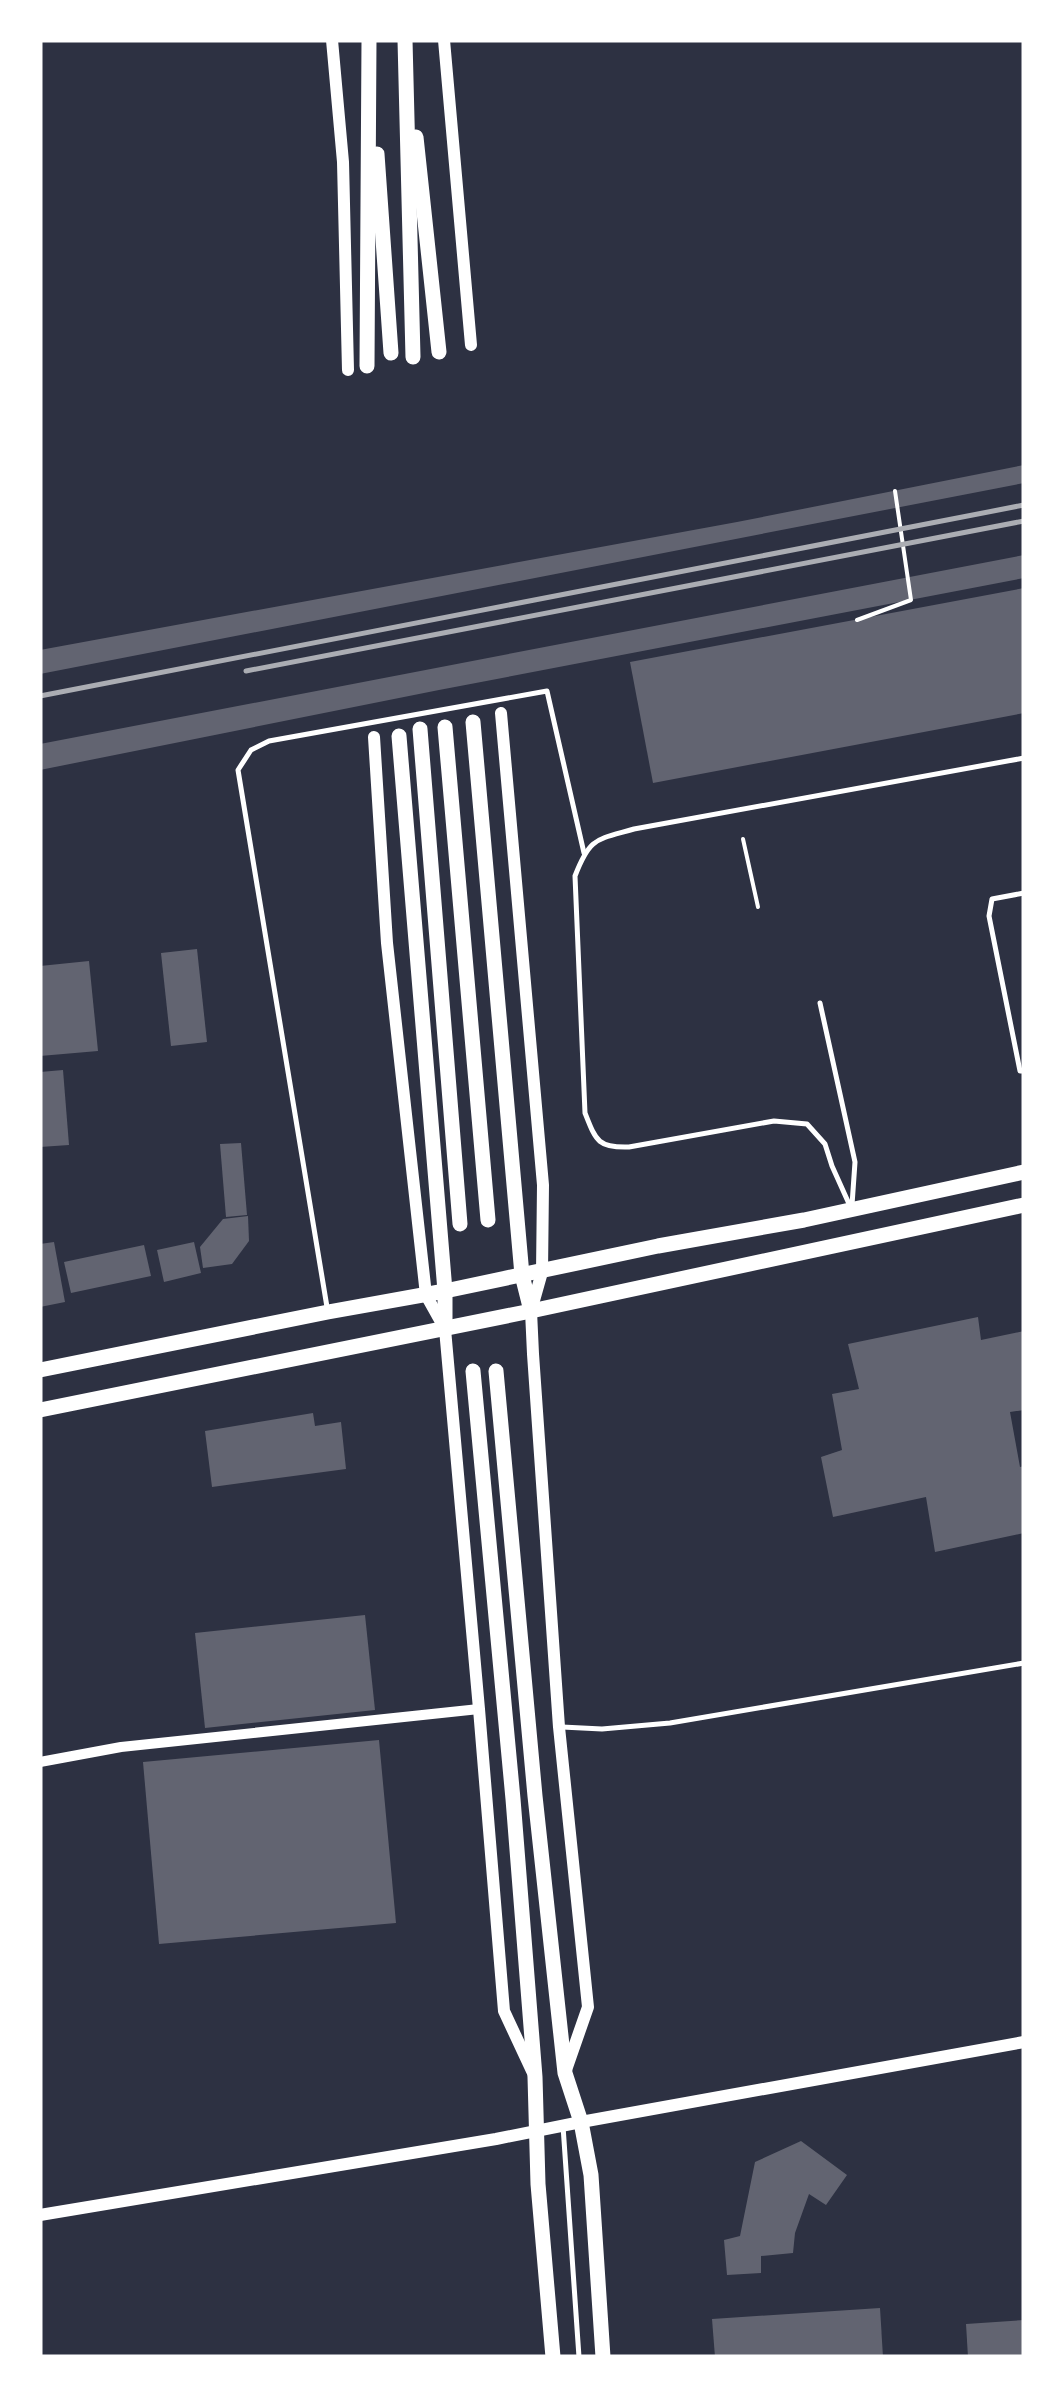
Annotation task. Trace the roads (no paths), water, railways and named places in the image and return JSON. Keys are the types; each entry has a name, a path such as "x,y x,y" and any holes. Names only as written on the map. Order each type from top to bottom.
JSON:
{"main road":[{"path":"370,40 391,353"},
{"path":"367,366 370,40"},
{"path":"405,40 439,352"},
{"path":"405,40 413,357"},
{"path":"473,722 522,1276 530,1311"},
{"path":"445,727 488,1220"},
{"path":"420,729 460,1224"},
{"path":"399,736 446,1291 445,1329"},
{"path":"40,1370 804,1220 1024,1172"},
{"path":"40,1410 445,1329 1024,1205"},
{"path":"473,1371 513,1798 535,2078 538,2184 554,2357"},
{"path":"496,1372 565,2073 581,2122 591,2175 602,2357"}],"street":[{"path":"332,40 342,162 348,370"},
{"path":"444,40 470,344"},
{"path":"501,713 543,1185 542,1272 530,1311 558,1727 588,2007 565,2073"},
{"path":"374,736 386,943 426,1295 445,1329 504,2011 535,2078"},
{"path":"40,1762 121,1747 480,1709"},
{"path":"40,2214 477,2142 1024,2042"}],"lane":[{"path":"328,1312 238,770 251,750 269,742 548,691 584,853"},
{"path":"852,1208 825,1144 807,1124 774,1121 630,1146 608,1147 594,1137 585,1113 575,876 584,853 596,840 634,829 1024,758"},
{"path":"1024,893 992,899 989,916 1020,1072 1024,1071"},
{"path":"820,1003 855,1162 852,1208"},
{"path":"558,1727 602,1729 670,1723 1024,1662"},
{"path":"563,2125 579,2357"}],"railway":[{"path":"40,696 1024,505"},
{"path":"246,671 1024,521"}]}
